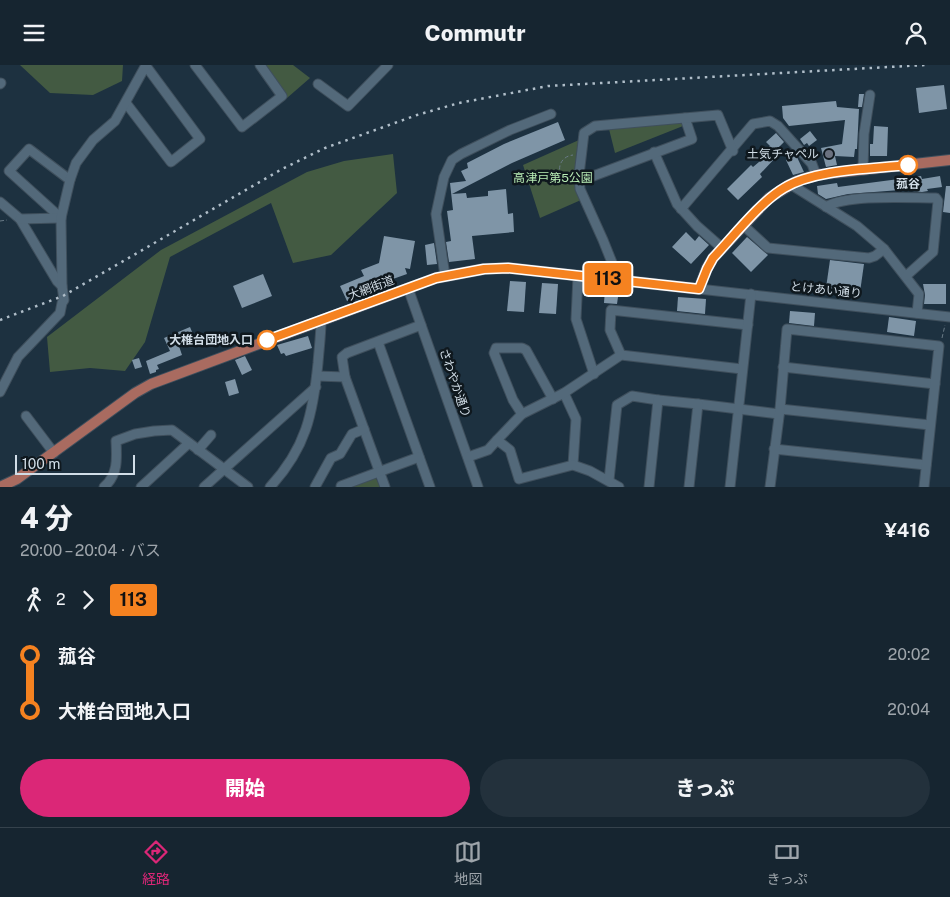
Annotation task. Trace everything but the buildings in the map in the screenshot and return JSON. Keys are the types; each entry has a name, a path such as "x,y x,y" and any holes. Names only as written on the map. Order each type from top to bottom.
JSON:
{"main road":[{"path":"699,289 710,263 722,248 769,198 790,184 816,175 950,160"},
{"name":"大網街道","path":"0,487 17,479 135,393 151,384 445,276 484,269 508,268 699,289"}],"street":[{"path":"0,391 18,357 60,313 64,300 62,286 62,218 70,180 76,163 93,140 115,121 146,65 200,139 171,162 126,103"},
{"path":"195,65 242,127 282,96 260,65"},
{"path":"318,84 348,106 388,65"},
{"path":"863,170 864,134 870,95"},
{"path":"445,276 436,214 444,177 452,160 510,130 551,114"},
{"path":"619,280 580,189 584,133 595,126 718,115 732,151"},
{"path":"579,182 692,139 684,118"},
{"path":"682,209 754,125 770,121 778,126 812,164 816,175"},
{"path":"62,218 9,171 29,149 70,180"},
{"path":"654,153 677,204 697,226 722,248"},
{"path":"790,184 857,226 884,249 919,294 917,313"},
{"path":"826,207 838,201 885,198 936,198 938,201 933,252 906,276"},
{"path":"0,202 20,219 57,281 62,286"},
{"path":"20,219 62,218"},
{"path":"743,225 768,248 869,258 884,249"},
{"path":"578,276 576,319 594,374"},
{"name":"さわやか通り","path":"408,288 478,487"},
{"name":"とけあい通り","path":"699,289 917,313 948,320"},
{"path":"730,487 751,294"},
{"path":"621,355 610,330 611,311 748,325"},
{"path":"270,487 298,450 309,422 316,387 321,321"},
{"path":"386,487 345,377 342,357 421,325"},
{"path":"770,487 786,329 939,346 924,487"},
{"path":"378,342 430,487"},
{"path":"522,414 513,400 494,353 496,348 526,350 553,399"},
{"path":"468,457 488,450 522,414 564,393 621,355 742,369"},
{"path":"783,367 935,384"},
{"path":"317,375 345,377"},
{"path":"204,487 316,387"},
{"path":"564,393 576,419 573,465"},
{"path":"609,480 617,405 632,396 737,409 930,425"},
{"path":"649,487 658,400"},
{"path":"689,487 698,404"},
{"path":"26,416 54,453"},
{"path":"315,487 331,458 340,454 352,433 364,429"},
{"path":"104,487 114,475 117,460 116,441 136,434 172,430 248,487"},
{"path":"198,450 212,435"},
{"path":"497,439 510,450 519,479 573,465 609,480 618,487"},
{"path":"141,487 189,443"},
{"path":"774,449 926,465"},
{"path":"341,486 419,457"}],"path":[{"path":"579,182 572,185 566,182 561,178 559,171 563,159 568,155 582,156"},
{"path":"939,346 948,320"}],"green space":[{"path":"20,65 123,65 122,81 93,95 50,93"},
{"path":"262,65 293,65 310,78 287,98"},
{"path":"682,123 683,126 615,153 609,129"},
{"name":"高津戸第5公園","path":"579,140 577,187 581,200 540,218 523,165"},
{"path":"393,154 397,193 331,255 293,263 271,203 170,257 145,342 125,371 90,368 50,372 47,337 161,250 307,172 344,161"},
{"path":"375,476 380,487 345,487"}],"railway":[{"path":"0,320 63,296 282,169 325,148 417,115 459,103 548,86 925,65"}],"bus line":[{"name":"113","path":"267,340 436,278 484,269 508,268 699,289 713,258 769,198 783,188 816,175 908,165"}],"place":[{"name":"土気チャペル","path":"829,154"},
{"name":"菰谷","path":"908,165"},
{"name":"大椎台団地入口","path":"267,340"}]}
